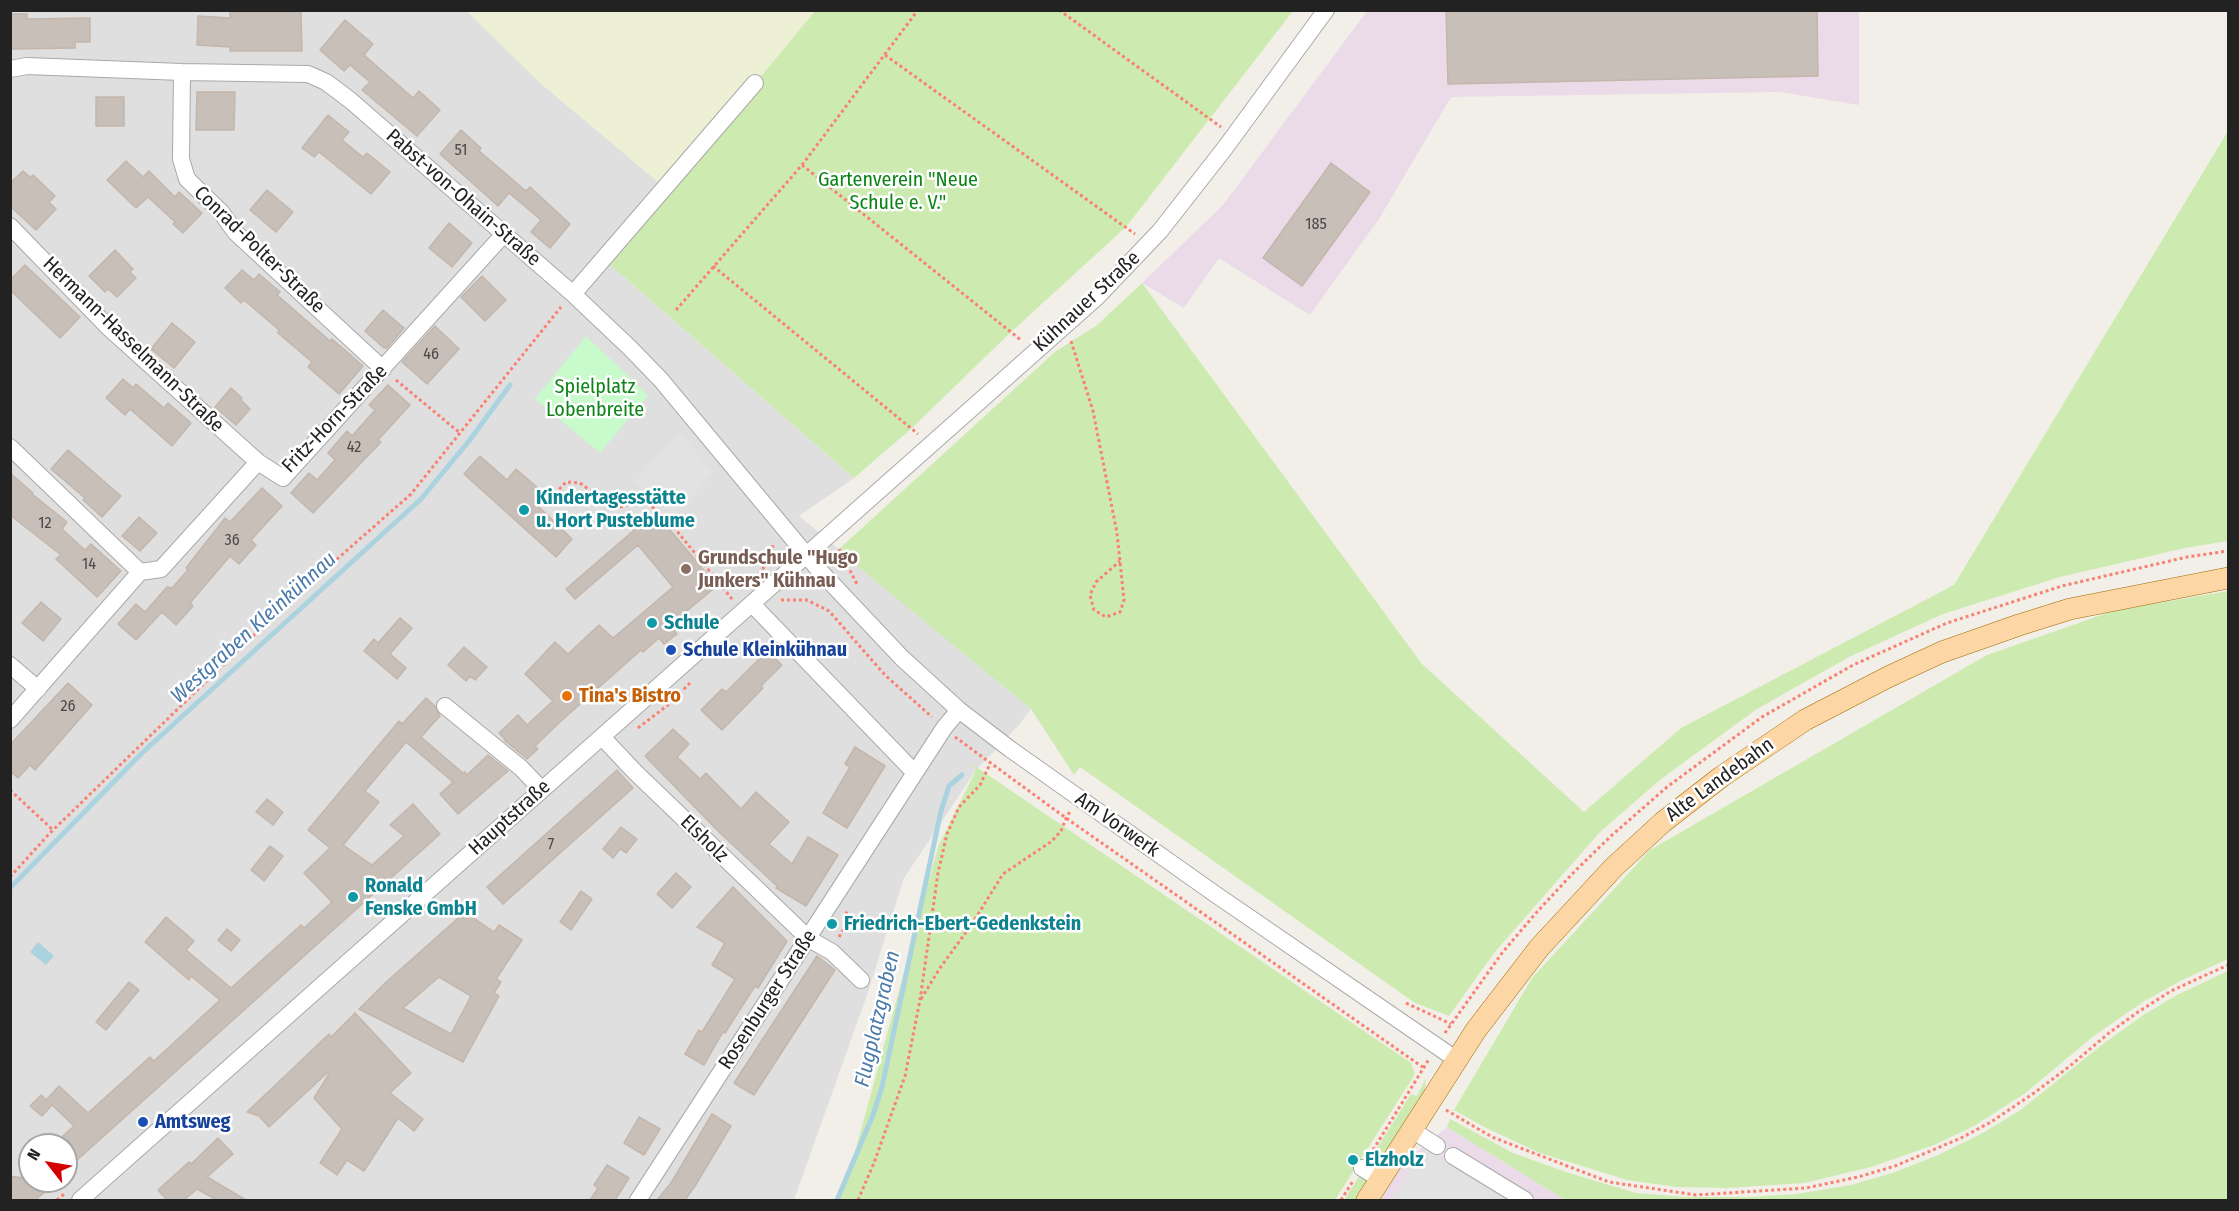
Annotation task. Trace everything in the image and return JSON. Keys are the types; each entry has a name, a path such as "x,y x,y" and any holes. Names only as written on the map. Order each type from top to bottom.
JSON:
{"main road":[{"name":"Alte Landebahn","path":"1367,1200 1496,1002 1539,948 1614,867 1663,822 1721,777 1805,720 1916,663 2070,609 2229,578"}],"street":[{"name":"Kühnauer Straße","path":"806,556 1066,325 1148,245 1233,136 1326,10"},
{"name":"Pabst-von-Ohain-Straße","path":"10,69 27,66 308,74 326,82 350,100 573,294 661,380 806,556"},
{"name":"Conrad-Polter-Straße","path":"182,72 181,159 187,179 221,212 236,233 383,369"},
{"path":"573,294 755,83"},
{"name":"Hermann-Hasselmann-Straße","path":"10,226 108,327 258,462"},
{"name":"Fritz-Horn-Straße","path":"10,720 140,572 161,568 258,462 283,478 504,234"},
{"path":"10,447 140,572"},
{"name":"Hauptstraße","path":"80,1200 806,556"},
{"name":"Am Vorwerk","path":"806,556 902,658 959,710 993,737 1457,1060"},
{"path":"752,604 915,773"},
{"path":"10,665 38,689"},
{"path":"445,706 521,768 542,790"},
{"name":"Rosenburger Straße","path":"638,1200 944,728 959,710"},
{"name":"Elsholz","path":"602,737 635,772 808,939 832,952 861,980"},
{"path":"1412,1130 1437,1146"},
{"path":"1453,1156 1525,1200"},
{"path":"1362,1168 1380,1179"}],"path":[{"path":"676,310 802,165 918,10"},
{"path":"1059,10 1233,136"},
{"path":"885,55 1148,245"},
{"path":"802,165 1035,352"},
{"path":"713,267 912,428 930,446"},
{"path":"10,877 53,831 287,603 411,494 561,307 569,314"},
{"path":"1066,325 1093,411 1117,533 1120,561 1124,600 1120,612 1106,617 1094,610 1090,595 1096,582 1120,561"},
{"path":"383,369 460,433"},
{"path":"552,498 566,482 580,483 614,508 625,506 633,501 644,500 651,492 659,496"},
{"path":"644,500 668,520 732,599"},
{"path":"831,534 859,587"},
{"path":"756,578 772,555 774,538"},
{"path":"1341,1200 1450,1024 1502,953 1536,913 1603,843 1667,787 1762,717 1853,665 1947,623 2062,586 2187,557 2229,551"},
{"path":"858,1200 874,1163 904,1076 920,1000 938,873 947,834 959,807 980,785 990,764"},
{"path":"10,790 53,831"},
{"path":"920,1000 1003,874 1052,841 1062,831 1066,818 1079,798"},
{"path":"832,952 844,928 849,895 844,883"},
{"path":"1431,1100 1492,1137 1609,1182 1696,1195 1806,1188 1895,1166 1961,1138 1991,1122 2034,1093 2138,1012 2171,992 2229,965"},
{"path":"1397,997 1450,1024"}],"shaded area":[{"path":"10,11 467,11 538,81 663,186 607,262 854,478 799,516 1031,709 976,770 904,878 867,995 794,1200 11,1200"},
{"path":"1367,11 1859,11 1859,105 1780,92 1451,97 1379,219 1310,315 1219,258 1184,308 1142,283 1223,205"},
{"path":"679,432 713,472 676,516 634,482"},
{"path":"1447,1127 1565,1200 1380,1200 1403,1163"},
{"path":"1424,1148 1509,1200 1391,1200"}],"green space":[{"path":"467,11 815,11 755,83 663,186 538,81"},
{"name":"Gartenverein \"Neue Schule e. V.\"","path":"815,11 1293,11 1126,227 1011,332 912,428 854,478 607,262"},
{"path":"2228,131 2228,541 2185,548 2060,577 1943,614 1849,657 1757,709 1661,779 1600,832 1494,953 1449,1016 1415,1003 1080,767 1074,775 1031,709 838,550 1056,351 1096,326 1142,283 1422,664 1584,812 1681,728 1954,585"},
{"name":"Spielplatz Lobenbreite","path":"586,336 648,395 600,453 535,399"},
{"path":"2228,591 2228,959 2182,980 2143,1002 2095,1035 2024,1094 1974,1126 1934,1145 1871,1167 1804,1183 1728,1188 1677,1187 1627,1180 1540,1153 1454,1110 1532,978 1650,850 1987,655 2113,611"},
{"path":"972,764 1411,1063 1415,1074 1335,1200 836,1200 851,1167 938,847 976,770"},
{"path":"2228,971 2228,1200 1565,1200 1447,1127 1450,1119 1513,1153 1636,1193 1688,1197 1751,1197 1796,1194 1851,1185 1892,1173 1936,1156 1981,1134 2019,1111 2142,1016 2175,996"},
{"path":"1426,1078 1425,1091 1356,1200 1344,1200 1411,1094 1417,1096"}],"water":[{"path":"38,942 54,956 46,965 30,952"}],"building":[{"path":"1446,10 1817,10 1818,76 1448,84"},
{"path":"230,12 301,12 302,51 230,51 230,47 197,45 198,16 230,18"},
{"path":"10,14 27,14 27,19 90,18 90,42 75,42 75,48 10,49"},
{"path":"345,20 373,44 364,55 413,98 419,91 440,110 417,136 362,90 370,82 350,65 344,71 320,50"},
{"path":"197,92 235,92 234,130 196,130"},
{"path":"96,97 124,97 124,126 96,126"},
{"path":"328,115 349,132 342,140 363,157 367,153 390,172 371,194 319,152 314,157 302,148"},
{"path":"461,130 481,148 479,151 526,191 530,187 570,224 550,248 531,232 541,220 509,193 498,206 440,154"},
{"path":"126,161 143,177 149,171 175,197 179,192 202,213 183,233 173,224 175,222 148,197 136,208 107,180"},
{"path":"1331,163 1370,192 1302,286 1263,258"},
{"path":"23,171 30,177 33,175 55,196 49,202 56,209 36,230 10,206 10,183"},
{"path":"267,190 293,212 276,232 250,210"},
{"path":"449,223 472,243 452,267 429,248"},
{"path":"115,250 133,269 130,272 136,278 117,297 108,289 105,292 89,276"},
{"path":"25,265 80,317 60,338 10,290 10,280"},
{"path":"242,270 254,280 259,274 280,292 277,295 363,366 339,394 308,367 312,362 278,333 279,330 244,300 241,303 225,288"},
{"path":"482,276 506,300 485,321 461,297"},
{"path":"383,310 404,328 387,348 384,348 365,331"},
{"path":"172,323 195,342 174,368 151,349"},
{"path":"435,326 459,349 427,384 402,362"},
{"path":"123,379 133,388 136,384 164,408 168,403 191,423 172,446 130,409 125,415 106,398"},
{"path":"388,385 410,405 378,440 381,442 313,513 291,493 309,473 317,480 335,460 328,453 347,431 352,436 375,410 369,405"},
{"path":"231,388 250,409 236,425 215,407"},
{"path":"68,450 121,496 102,517 83,500 85,498 51,469"},
{"name":"Kindertagesstätte u. Hort Pusteblume","path":"480,456 507,480 516,469 546,495 537,505 572,539 556,557 464,474"},
{"path":"10,473 67,522 62,529 85,550 91,544 121,571 97,597 56,559 61,555 10,515"},
{"path":"262,488 282,506 251,540 256,545 239,564 230,556 190,603 193,606 176,625 162,612 136,640 118,624 136,604 145,612 167,587 172,588 188,570 186,568 225,518 230,522"},
{"path":"655,512 717,586 677,619 671,627 677,634 664,644 659,638 643,652 641,650 561,721 535,746 538,749 527,759 499,733 518,715 527,725 553,701 525,674 555,642 568,654 599,625 613,638 673,587 638,545 575,599 566,589"},
{"path":"139,517 157,533 140,551 122,536"},
{"path":"41,602 61,619 43,641 22,623"},
{"path":"400,618 412,628 390,654 406,668 397,679 364,651 374,639 378,643"},
{"path":"464,647 487,667 475,680 470,676 466,681 448,665"},
{"path":"767,651 782,665 722,730 701,710 722,689 726,692"},
{"path":"68,683 92,705 35,770 30,765 18,778 10,771 10,745"},
{"path":"426,698 435,706 440,716 421,737 467,775 488,755 508,771 458,814 440,794 453,782 406,742 365,791 379,802 343,845 372,865 404,836 390,825 413,804 440,834 78,1159 78,1133 66,1133 74,1126 52,1105 42,1116 30,1106 41,1095 46,1100 59,1086 88,1113 150,1057 154,1061 220,1000 191,976 189,980 145,942 166,917 194,941 186,950 231,988 301,925 304,928 332,902 304,873 330,848 308,830 399,721 402,724"},
{"path":"673,729 689,744 677,757 700,779 706,773 741,809 756,792 789,822 769,844 792,864 808,837 838,855 806,906 776,888 777,886 719,832 645,756"},
{"path":"855,747 885,766 847,828 823,813 850,767 845,764"},
{"path":"617,770 633,788 503,904 487,887"},
{"path":"267,799 283,812 273,825 256,812"},
{"path":"621,827 637,839 626,853 620,849 613,858 603,849"},
{"path":"270,846 283,856 264,881 251,870"},
{"path":"676,873 691,887 672,908 657,894"},
{"path":"733,887 787,941 758,988 755,986 725,1033 723,1032 704,1065 685,1054 699,1030 702,1032 735,979 712,965 725,943 697,927"},
{"path":"581,891 592,899 571,930 560,922"},
{"path":"465,912 494,932 499,925 522,940 496,979 501,982 494,993 499,996 463,1062 359,1009","holes":["439,977 471,996 451,1034 403,1008"]},
{"path":"227,929 240,940 231,951 218,940"},
{"path":"817,956 835,970 754,1095 734,1083"},
{"path":"129,982 139,990 106,1030 96,1022"},
{"path":"355,1013 411,1073 390,1093 423,1119 414,1131 398,1118 364,1171 347,1160 337,1175 320,1163 342,1129 314,1098 329,1074 327,1073 269,1127 259,1116 247,1112 329,1034 331,1037"},
{"path":"712,1114 731,1126 695,1186 685,1200 657,1200 671,1183"},
{"path":"639,1117 660,1129 644,1155 624,1143"},
{"path":"218,1138 233,1154 207,1177 246,1200 217,1200 197,1189 184,1200 167,1200 158,1190 189,1162 191,1164"},
{"path":"607,1165 629,1178 615,1200 590,1200 598,1188 594,1185"},
{"path":"10,1176 18,1177 18,1193 44,1193 35,1200 10,1200"}],"waterway":[{"name":"Westgraben Kleinkühnau","path":"10,888 142,753 421,499 469,441 510,385"},
{"name":"Flugplatzgraben","path":"837,1200 873,1115 882,1087 941,811 949,786 962,775"}],"place":[{"name":"Kindertagesstätte u. Hort Pusteblume","path":"524,510"},
{"name":"Grundschule \"Hugo Junkers\" Kühnau","path":"686,569"},
{"name":"Schule","path":"652,623"},
{"name":"Schule Kleinkühnau","path":"671,650"},
{"name":"Tina's Bistro","path":"567,696"},
{"name":"Ronald Fenske GmbH","path":"353,897"},
{"name":"Friedrich-Ebert-Gedenkstein","path":"832,924"},
{"name":"Amtsweg","path":"143,1122"},
{"name":"Elzholz","path":"1353,1160"}]}
